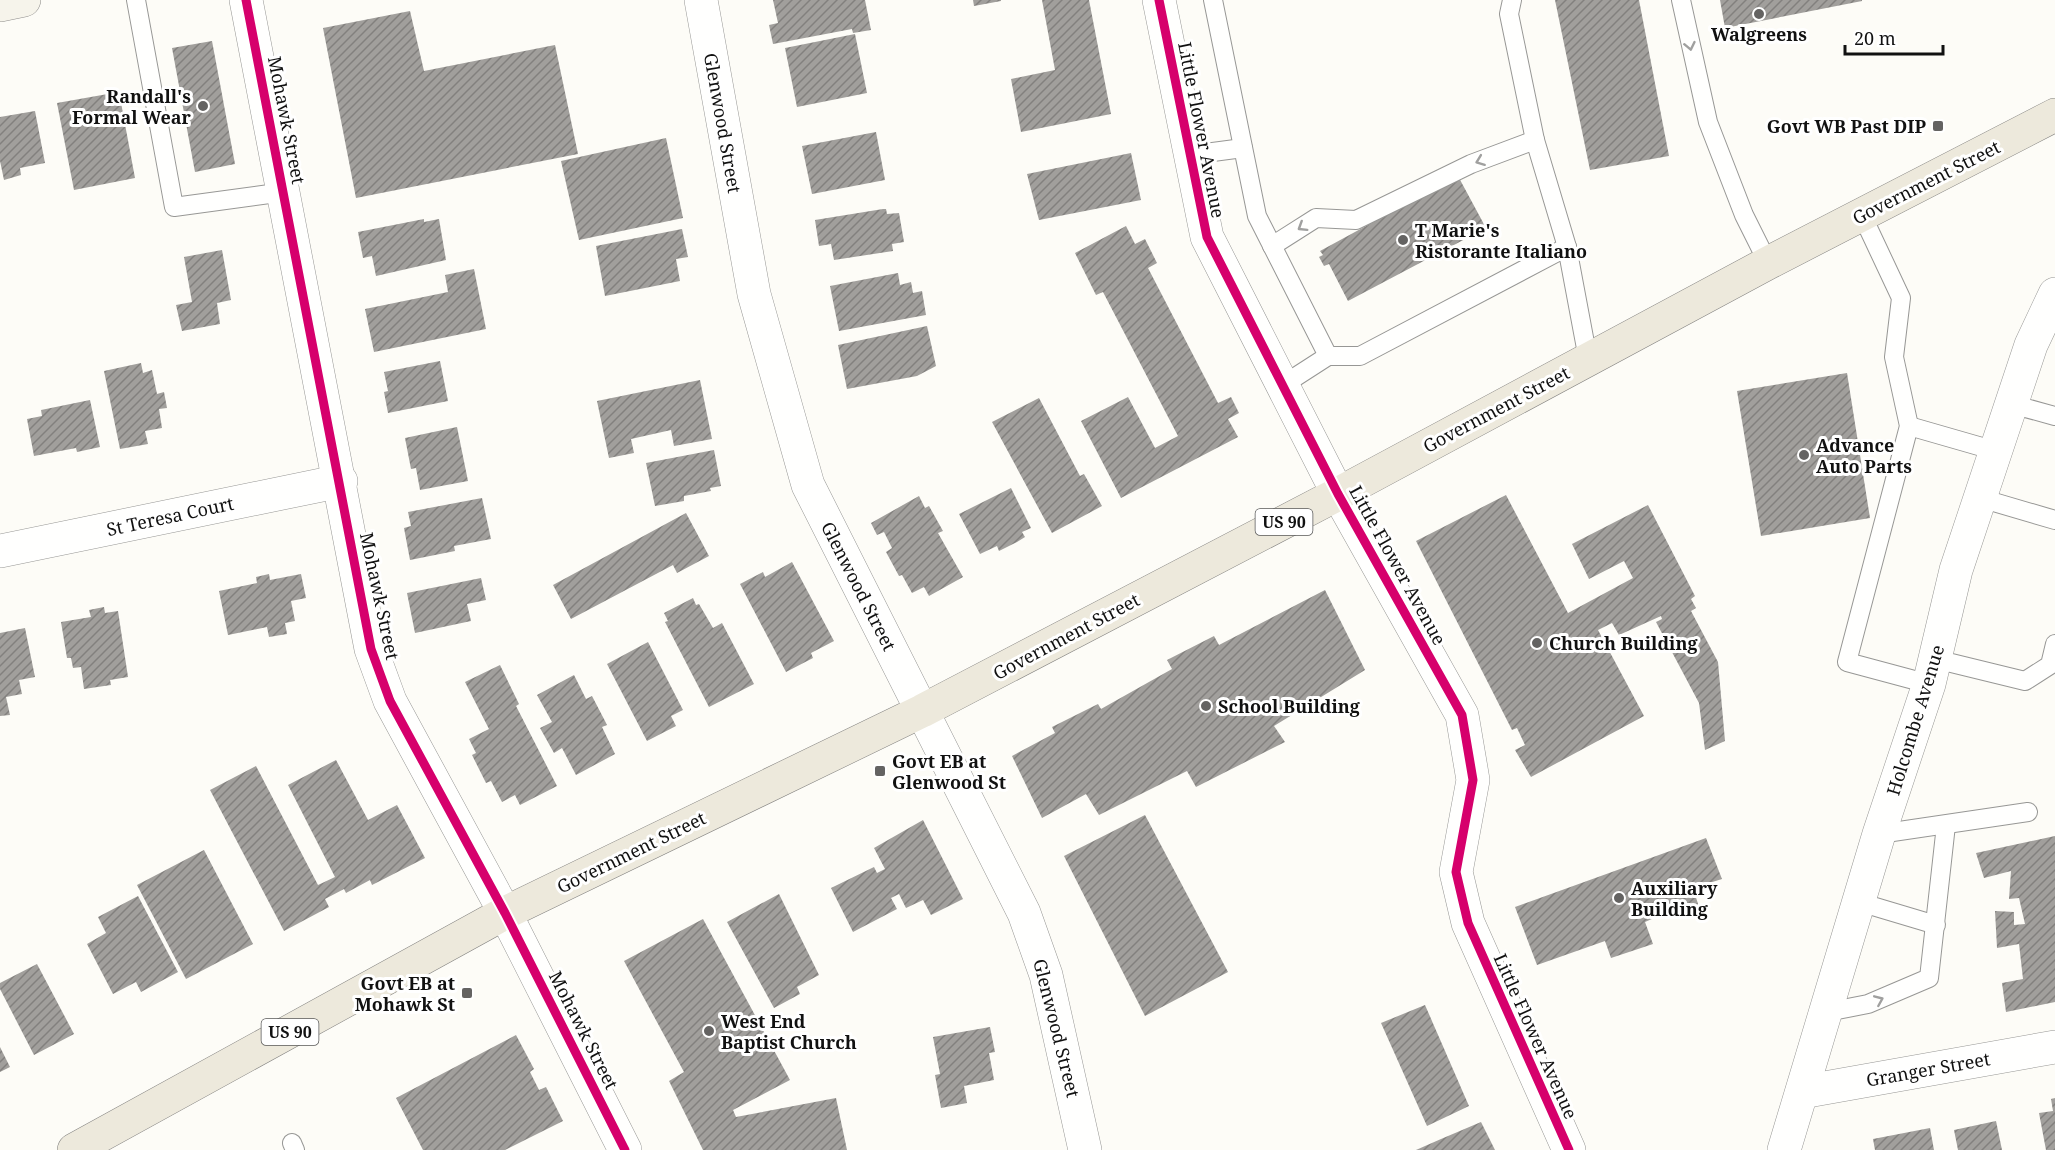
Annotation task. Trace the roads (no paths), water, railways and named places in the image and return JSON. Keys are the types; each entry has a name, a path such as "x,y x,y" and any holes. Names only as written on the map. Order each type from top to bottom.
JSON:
{"main road":[{"path":"0,5 24,0"},
{"name":"Government Street","path":"87,1147 505,913 922,711 1338,494 1768,263 2055,115"}],"street":[{"name":"Mohawk Street","path":"246,0 371,649 390,701 505,913 625,1150"},
{"name":"Glenwood Street","path":"701,0 754,294 808,485 1024,913 1046,975 1085,1150"},
{"name":"Little Flower Avenue","path":"1159,0 1207,237 1338,494 1462,715 1473,780 1456,872 1468,923 1569,1150"},
{"name":"Holcombe Avenue","path":"1784,1150 1879,834 1932,672 1956,570 2031,345 2055,294"},
{"name":"St Teresa Court","path":"0,551 340,482"},
{"name":"Granger Street","path":"1802,1092 2055,1047"}],"lane":[{"path":"136,0 174,207 284,192"},
{"path":"1213,0 1224,66 1244,148 1257,216 1328,356"},
{"path":"1512,0 1509,14 1535,140 1567,247 1588,359"},
{"path":"1681,0 1700,93 1744,215 1768,263"},
{"path":"1272,246 1316,218 1356,220 1471,164 1535,140"},
{"path":"1190,155 1244,148"},
{"path":"1862,215 1901,298 1894,357 1909,426 1847,662 2025,681 2050,665 2055,644"},
{"path":"1283,385 1328,356 1360,356 1567,247"},
{"path":"2011,404 2055,416"},
{"path":"1909,426 1996,451"},
{"path":"1980,498 2055,520"},
{"path":"1879,834 2028,812"},
{"path":"1827,1012 1868,1004 1929,978 1946,825"},
{"path":"1858,902 1936,924"}],"place":[{"name":"Walgreens","path":"1759,14"},
{"name":"Randall's Formal Wear","path":"203,106"},
{"name":"Govt WB Past DIP","path":"1938,126"},
{"name":"T Marie's Ristorante Italiano","path":"1403,240"},
{"name":"Advance Auto Parts","path":"1804,455"},
{"name":"Church Building","path":"1537,643"},
{"name":"School Building","path":"1206,706"},
{"name":"Govt EB at Glenwood St","path":"880,771"},
{"name":"Auxiliary Building","path":"1619,898"},
{"name":"Govt EB at Mohawk St","path":"467,993"},
{"name":"West End Baptist Church","path":"709,1031"}]}
